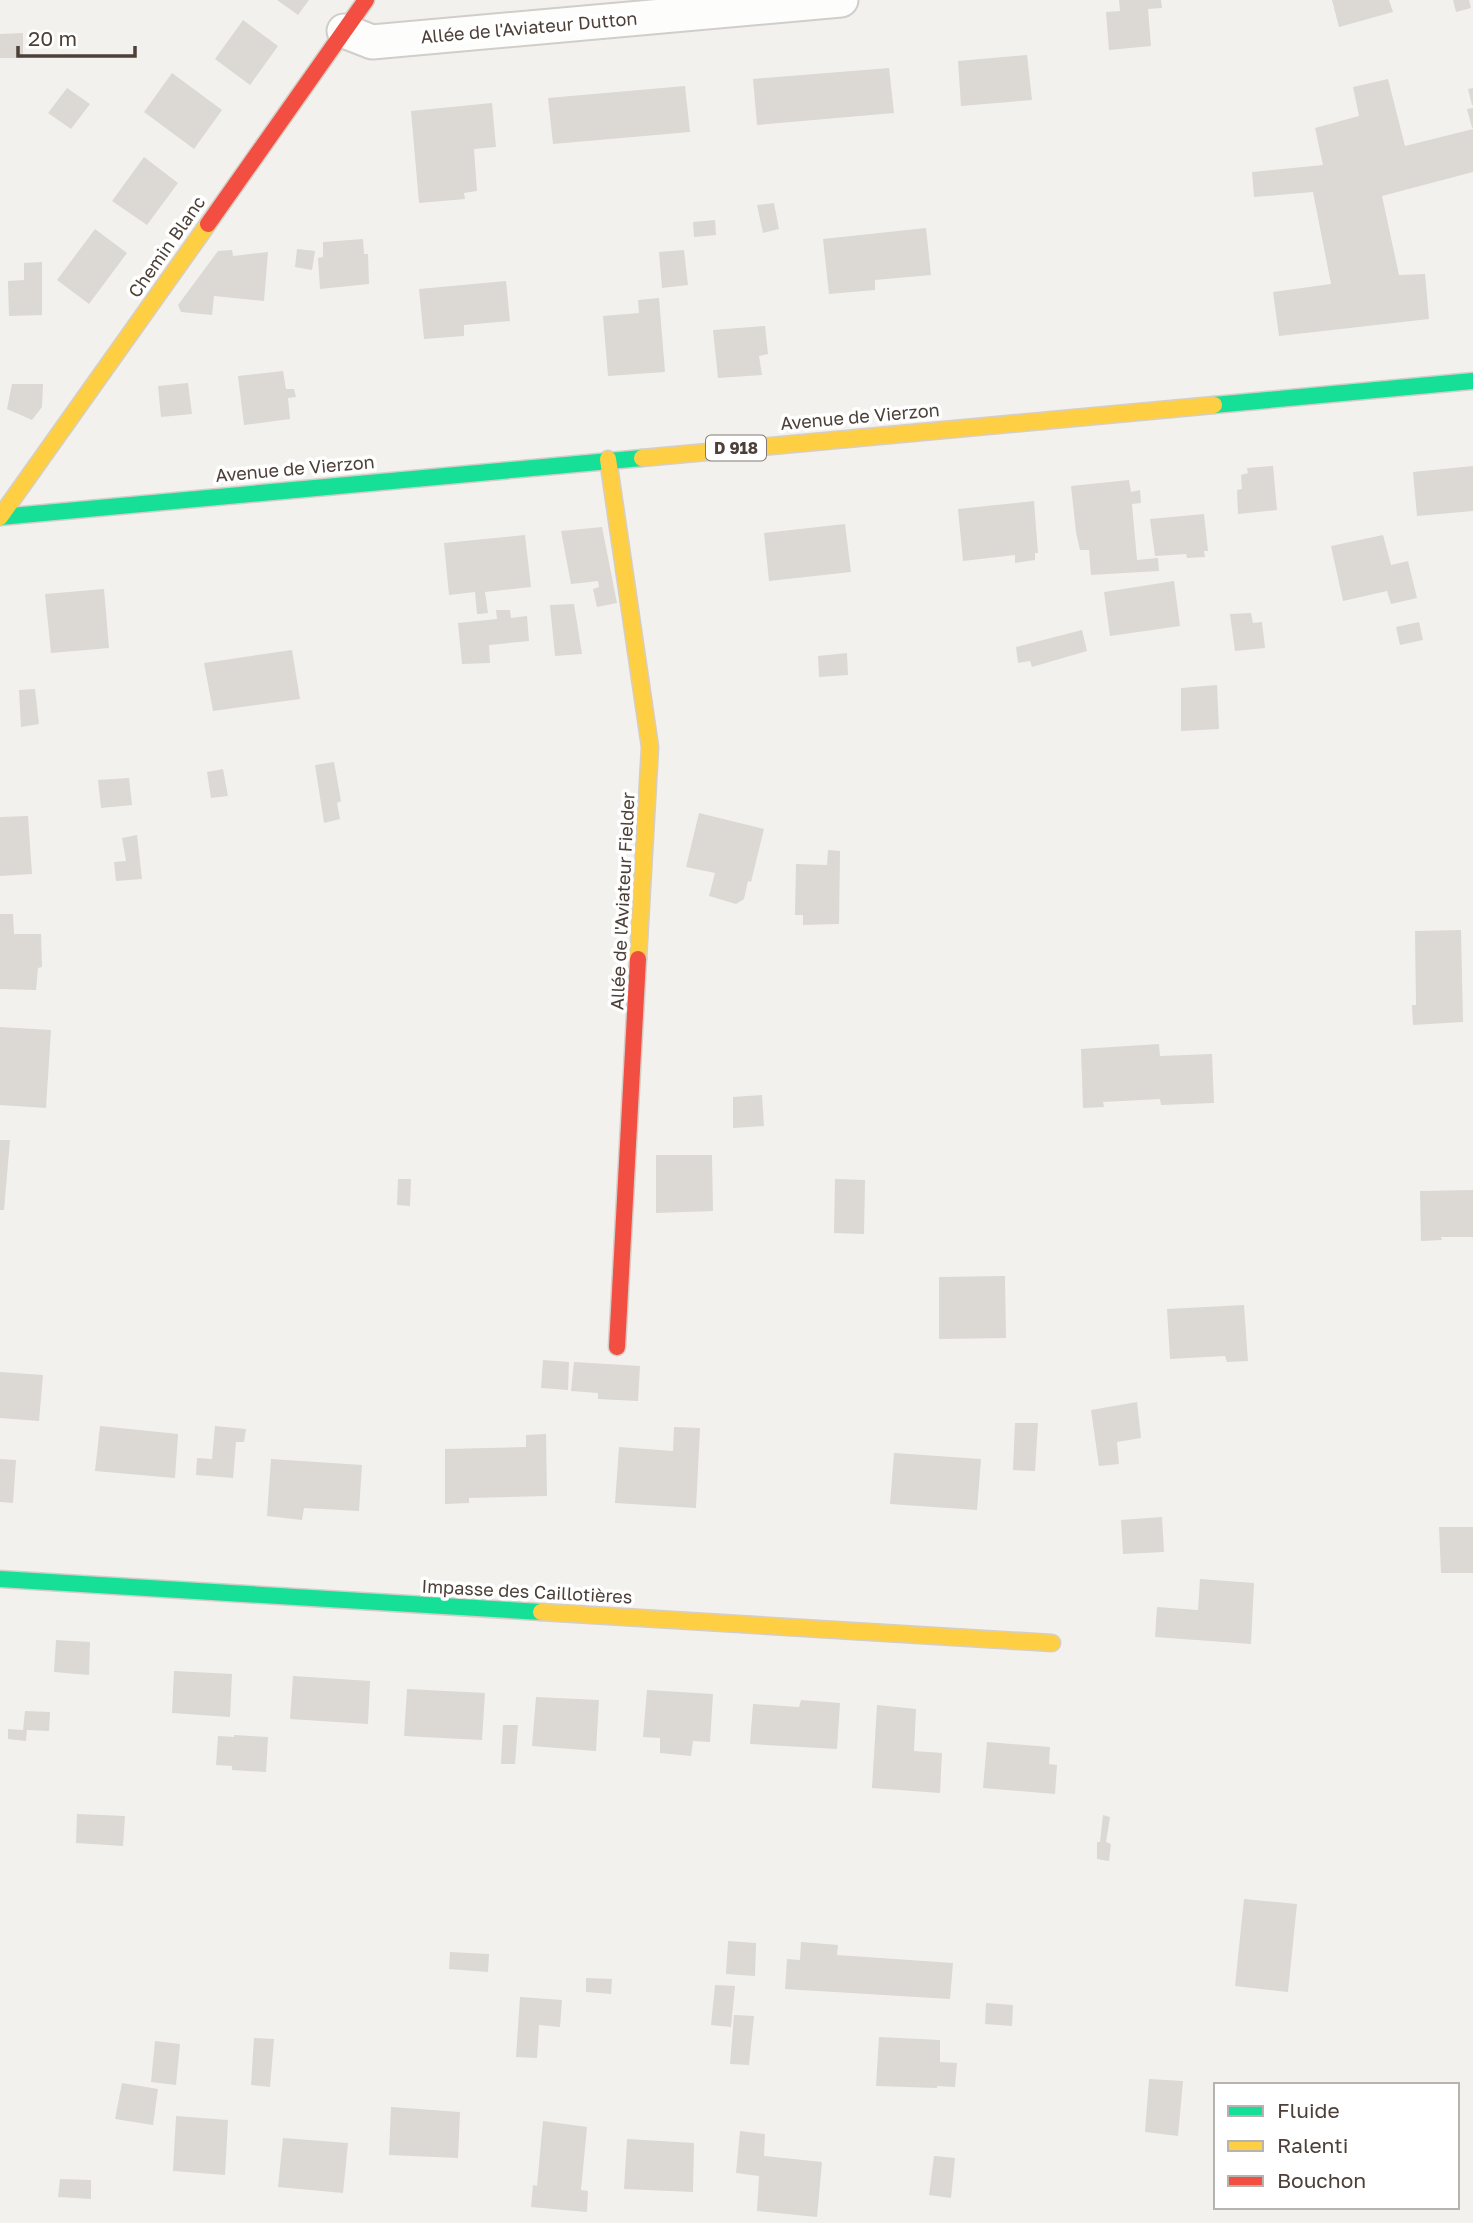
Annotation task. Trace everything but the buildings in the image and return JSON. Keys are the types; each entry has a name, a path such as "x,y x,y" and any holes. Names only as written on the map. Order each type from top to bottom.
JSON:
{"street":[{"name":"Chemin Blanc","path":"0,517 366,0"},
{"name":"Allée de l'Aviateur Dutton","path":"344,31 372,42 841,0"},
{"name":"Avenue de Vierzon","path":"0,517 1473,381"},
{"name":"Allée de l'Aviateur Fielder","path":"608,459 650,747 617,1347"},
{"name":"Impasse des Caillotières","path":"0,1579 1052,1643"}],"traffic: fast":[{"path":"1214,405 1473,381"},
{"path":"0,517 642,458"},
{"path":"0,1579 541,1612"}],"traffic: slow":[{"path":"0,517 208,224"},
{"path":"642,458 1214,405"},
{"path":"608,459 650,747 638,959"},
{"path":"541,1612 1052,1643"}],"traffic: jam":[{"path":"208,224 366,0"},
{"path":"617,1347 638,959"}]}
